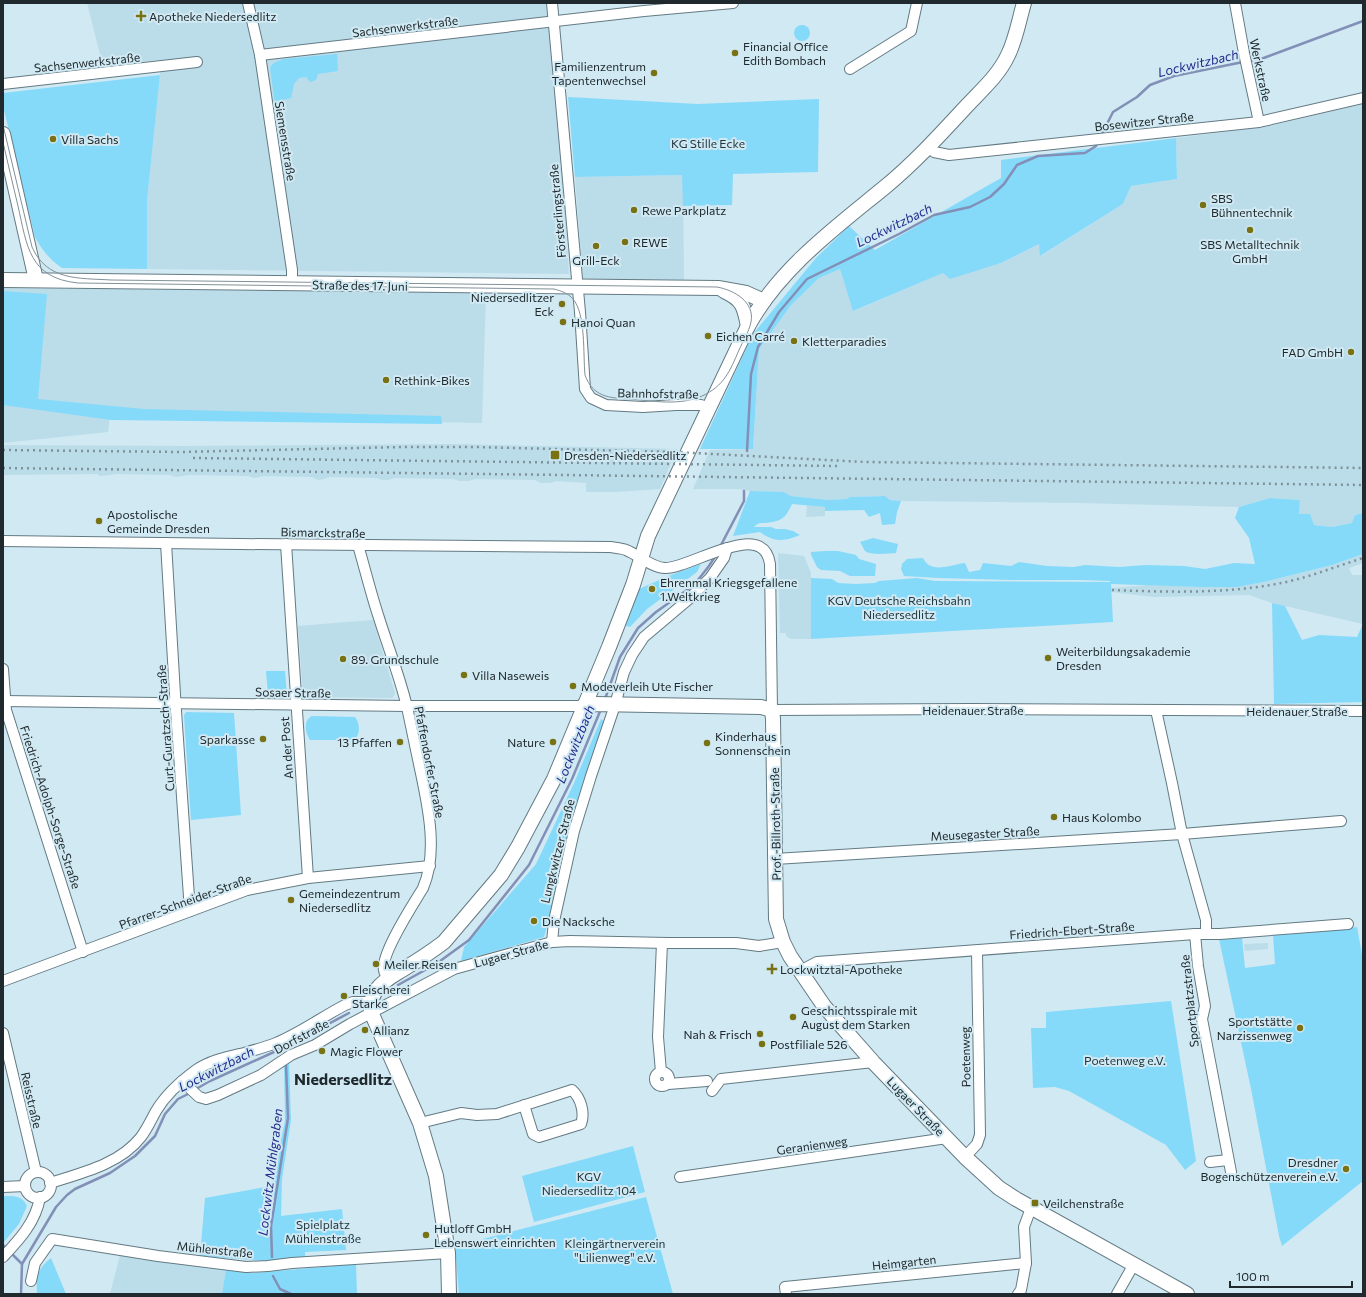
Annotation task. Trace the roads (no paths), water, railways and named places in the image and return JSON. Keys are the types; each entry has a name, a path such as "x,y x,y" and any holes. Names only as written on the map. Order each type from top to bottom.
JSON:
{"street":[{"name":"Siemensstraße","path":"248,3 260,55 292,270 292,284"},
{"name":"Försterlingstraße","path":"552,3 585,389 591,398 606,405"},
{"name":"Sachsenwerkstraße","path":"260,55 554,21 733,3"},
{"path":"850,69 911,31 917,3"},
{"path":"449,1294 448,1253 436,1176 420,1122 371,1007 377,989 388,979 444,942 501,875 518,847 554,779 589,705 648,536 748,326 767,298 812,247 886,187 928,147 996,75 1014,42 1024,3"},
{"name":"Werkstraße","path":"1235,3 1259,122"},
{"name":"Sachsenwerkstraße","path":"3,84 197,62"},
{"name":"Bosewitzer Straße","path":"928,147 934,152 949,155 1259,122 1363,98"},
{"path":"3,134 36,280"},
{"name":"Straße des 17. Juni","path":"3,280 577,287 718,288 728,286 756,287 767,298"},
{"path":"718,288 740,301 745,310 748,326"},
{"name":"Bahnhofstraße","path":"606,405 643,407 701,405 709,408"},
{"name":"Bismarckstraße","path":"3,541 610,547 626,550 641,558"},
{"name":"Curt-Guratzsch-Straße","path":"166,543 190,910"},
{"name":"An der Post","path":"286,544 308,878"},
{"name":"Prof.-Billroth-Straße","path":"641,558 659,568 665,568 681,565 704,556 744,544 756,545 767,552 769,558 773,718 776,919 782,942"},
{"name":"Pfaffendorfer Straße","path":"358,545 378,615 407,706 427,802 429,826 430,866 423,888 388,950 384,962 384,970 388,979"},
{"name":"Lungkwitzer Straße","path":"552,942 554,921 574,831 612,705 624,672 644,637 690,599 710,578 724,558 726,549"},
{"name":"Friedrich-Adolph-Sorge-Straße","path":"3,669 4,701 6,710 83,952"},
{"name":"Sosaer Straße","path":"4,701 407,706 589,705"},
{"name":"Heidenauer Straße","path":"589,705 761,707 772,710 1363,711"},
{"path":"1156,710 1182,834 1206,920 1206,933"},
{"name":"Meusegaster Straße","path":"775,858 1182,834 1341,821"},
{"name":"Pfarrer-Schneider-Straße","path":"3,981 247,890 308,878 430,866"},
{"name":"Friedrich-Ebert-Straße","path":"800,971 817,962 1348,924"},
{"name":"Sportplatzstraße","path":"1195,934 1198,966 1205,1006 1202,1019 1230,1172"},
{"name":"Lugaer Straße","path":"371,1007 459,968 552,942 736,943 760,946 782,942 824,1006 873,1062 965,1157 999,1188 1031,1208 1187,1294"},
{"path":"662,943 658,1037 661,1072 666,1073 669,1076 668,1084 707,1081"},
{"name":"Poetenweg","path":"965,1157 977,1144 980,1135 977,951"},
{"name":"Dorfstraße","path":"50,1183 92,1169 126,1152 141,1137 163,1100 189,1088 208,1063 217,1059 245,1053 277,1042 345,1005 354,1002 371,1007"},
{"name":"Dorfstraße","path":"189,1088 199,1097 206,1099 218,1096 261,1075 291,1055 315,1045 350,1024 371,1007"},
{"name":"Reisstraße","path":"3,1033 36,1172"},
{"path":"712,1091 721,1079 873,1062"},
{"path":"420,1122 461,1113 478,1115 497,1114 524,1105 572,1090 577,1094 584,1117 581,1124 539,1137 533,1134 524,1105"},
{"name":"Geranienweg","path":"680,1177 947,1138"},
{"path":"1210,1162 1228,1160"},
{"path":"36,1172 44,1173 50,1183 49,1190 44,1196 40,1197 32,1196 28,1193 25,1186 28,1177 36,1172"},
{"path":"3,1187 25,1186"},
{"path":"4,1257 34,1218 38,1209 40,1197"},
{"path":"1018,1294 1021,1290 1026,1263 1024,1227 1031,1208"},
{"name":"Mühlenstraße","path":"31,1281 35,1263 52,1239 158,1256 246,1267 448,1253"},
{"name":"Heimgarten","path":"786,1291 1026,1263"},
{"path":"1117,1294 1134,1264"}],"waterway":[{"name":"Lockwitzbach","path":"1248,61 1261,59 1363,21"},
{"name":"Lockwitzbach","path":"1101,136 1113,112 1137,97 1150,85 1174,76 1243,62"},
{"name":"Lockwitzbach","path":"747,451 751,374 758,347 779,312 807,279 899,234 934,215 970,207 990,197 1004,184 1017,165 1038,156 1085,153 1096,146 1098,142"},
{"name":"Lockwitzbach","path":"720,547 744,501 744,491"},
{"name":"Lockwitzbach","path":"605,699 620,657 638,628 656,612 694,585 716,555"},
{"name":"Lockwitzbach","path":"398,985 436,964 469,940 529,865 572,779 601,709"},
{"name":"Lockwitzbach","path":"196,1089 210,1081 285,1047 349,1013"},
{"name":"Lockwitz Mühlgraben","path":"272,1257 271,1226 288,1118 286,1065"},
{"name":"Lockwitzbach","path":"21,1294 22,1264 56,1207 75,1189 110,1173 135,1156 155,1136 165,1114 178,1099 190,1093"},
{"path":"3,1245 8,1250"},
{"path":"11,1253 22,1264"},
{"name":"Lockwitz Mühlgraben","path":"273,1276 280,1289 291,1294"}],"tram line":[{"path":"3,125 32,247 38,258 46,266 65,276 111,280 717,287 730,291 742,298 750,309 751,322 729,371 716,388 694,399 676,402 657,402 609,397 592,388 585,375 582,324 577,306 569,295 554,289 78,283 62,280 49,274 40,267 33,258 28,247 3,142"}],"railway":[{"path":"3,450 180,452 401,447 475,447 675,452 865,462 1363,468"},
{"path":"193,458 839,466"},
{"path":"3,468 1363,485"},
{"path":"1112,590 1194,592 1256,587 1298,579 1363,558"}],"place":[{"name":"Apotheke Niedersedlitz","path":"141,16"},
{"name":"Financial Office Edith Bombach","path":"735,53"},
{"name":"Familienzentrum Tapentenwechsel","path":"654,73"},
{"name":"Villa Sachs","path":"53,139"},
{"name":"SBS Bühnentechnik","path":"1203,205"},
{"name":"Rewe Parkplatz","path":"634,210"},
{"name":"SBS Metalltechnik GmbH","path":"1250,230"},
{"name":"REWE","path":"625,242"},
{"name":"Grill-Eck","path":"596,246"},
{"name":"Niedersedlitzer Eck","path":"562,304"},
{"name":"Hanoi Quan","path":"563,322"},
{"name":"Eichen Carré","path":"708,336"},
{"name":"Kletterparadies","path":"794,341"},
{"name":"FAD GmbH","path":"1351,352"},
{"name":"Rethink-Bikes","path":"386,380"},
{"name":"Dresden-Niedersedlitz","path":"555,455"},
{"name":"Apostolische Gemeinde Dresden","path":"99,521"},
{"name":"Ehrenmal Kriegsgefallene 1.Weltkrieg","path":"652,589"},
{"name":"Weiterbildungsakademie Dresden","path":"1048,658"},
{"name":"89. Grundschule","path":"343,659"},
{"name":"Villa Naseweis","path":"464,675"},
{"name":"Modeverleih Ute Fischer","path":"573,686"},
{"name":"Sparkasse","path":"263,739"},
{"name":"13 Pfaffen","path":"400,742"},
{"name":"Nature","path":"553,742"},
{"name":"Kinderhaus Sonnenschein","path":"707,743"},
{"name":"Haus Kolombo","path":"1054,817"},
{"name":"Gemeindezentrum Niedersedlitz","path":"291,900"},
{"name":"Die Nacksche","path":"534,921"},
{"name":"Meiler Reisen","path":"376,964"},
{"name":"Lockwitztal-Apotheke","path":"772,969"},
{"name":"Fleischerei Starke","path":"344,996"},
{"name":"Geschichtsspirale mit August dem Starken","path":"793,1017"},
{"name":"Sportstätte Narzissenweg","path":"1300,1028"},
{"name":"Allianz","path":"365,1030"},
{"name":"Nah & Frisch","path":"760,1034"},
{"name":"Postfiliale 526","path":"762,1044"},
{"name":"Magic Flower","path":"322,1051"},
{"name":"Dresdner Bogenschützenverein e.V.","path":"1346,1169"},
{"name":"Veilchenstraße","path":"1035,1203"},
{"name":"Hutloff GmbH Lebenswert einrichten","path":"426,1235"}],"district":[{"name":"Niedersedlitz","path":"343,1078"}],"park label":[{"name":"KG Stille Ecke","path":"708,143"},
{"name":"KGV Deutsche Reichsbahn Niedersedlitz","path":"899,607"},
{"name":"Poetenweg e.V.","path":"1125,1060"},
{"name":"KGV Niedersedlitz 104","path":"589,1183"},
{"name":"Spielplatz Mühlenstraße","path":"323,1231"},
{"name":"Kleingärtnerverein \"Lilienweg\" e.V.","path":"615,1250"}]}
